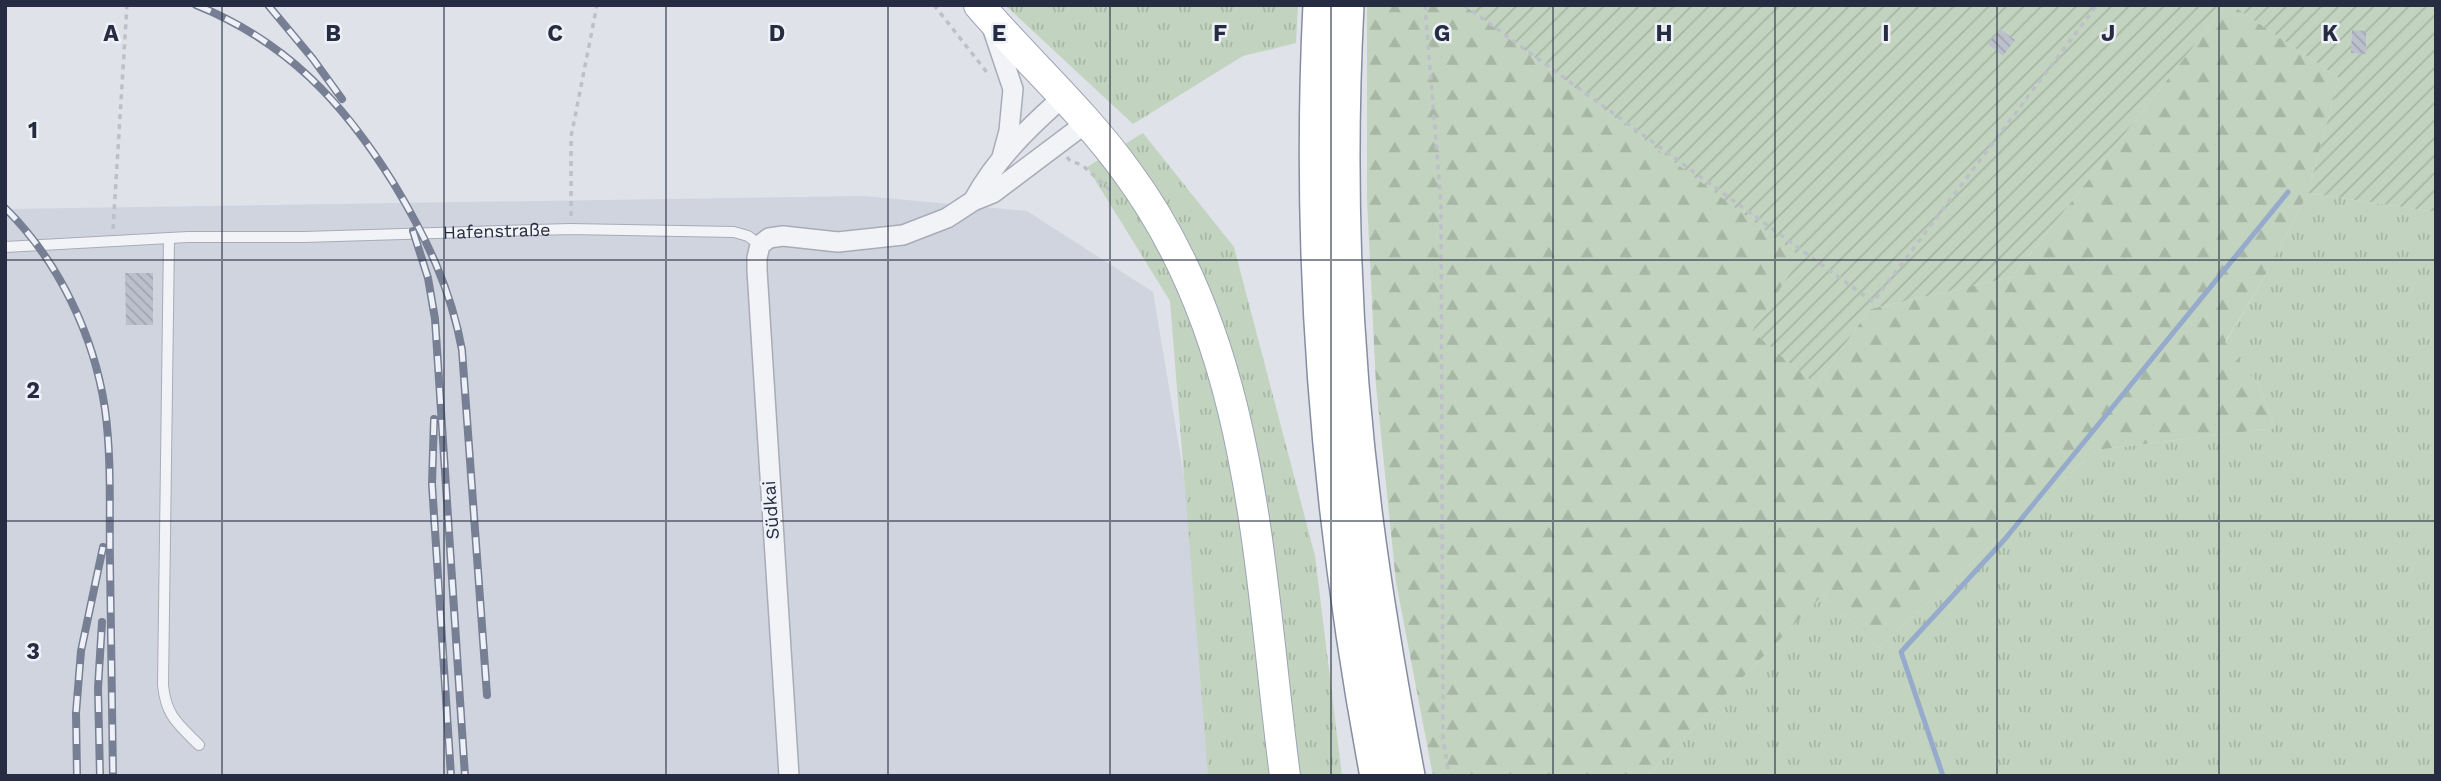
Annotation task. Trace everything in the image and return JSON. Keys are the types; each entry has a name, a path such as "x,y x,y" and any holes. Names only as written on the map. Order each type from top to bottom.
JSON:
{"highway":[{"path":"1321,5 1317,149 1319,264 1326,383 1338,516 1378,776"},
{"path":"1346,5 1341,149 1343,263 1351,381 1364,517 1407,776"}],"main road":[{"path":"984,11 1127,171 1171,242 1200,299 1228,388 1242,449 1255,522 1285,776"}],"street":[{"path":"984,11 1013,89 1009,131 1002,157"},
{"path":"973,201 1002,157 1063,97"},
{"path":"760,245 769,238 783,236 838,242 903,234 947,218 973,201 993,193 1086,123"},
{"name":"Südkai","path":"760,245 757,270 789,776"}],"lane":[{"name":"Hafenstraße","path":"5,247 169,239 570,229 734,233 748,236 760,245"},
{"path":"169,239 163,685 165,705 179,725 199,745"}],"path":[{"path":"113,242 127,5"},
{"path":"570,229 571,137 597,5"},
{"path":"934,5 989,76"},
{"path":"1426,5 1441,204 1443,737 1449,776"},
{"path":"1464,5 1873,302 2097,5"},
{"path":"1058,145 1070,161 1083,165 1118,198"}],"shaded area":[{"path":"863,196 1027,211 1153,292 1218,679 1224,776 5,776 5,209"}],"green space":[{"path":"1005,5 1298,5 1296,43 1243,56 1133,124"},
{"path":"1367,5 1464,5 1802,257 1752,331 1816,385 1870,309 2012,277 2226,5 2232,5 2339,78 2308,193 2261,283 2225,342 2259,386 2275,428 2096,450 1878,648 1823,595 1647,776 1433,776 1396,582 1376,385 1367,199"},
{"path":"1464,5 2226,5 2012,277 1870,309 1816,385 1752,331 1801,257"},
{"path":"2232,5 2436,5 2436,212 2308,193 2339,78"},
{"path":"1143,133 1234,247 1315,556 1342,776 1208,776 1170,301 1087,167"},
{"path":"2308,193 2436,212 2436,776 1647,776 1823,595 1878,648 2096,450 2275,428 2259,386 2225,343 2261,283"}],"building":[{"path":"2000,29 2015,40 2003,56 1988,44"},
{"path":"2352,30 2366,31 2366,54 2351,53"},
{"path":"125,273 153,273 153,325 126,325"}],"waterway":[{"path":"1943,776 1901,652 2005,539 2288,192"}],"railway":[{"path":"196,5 258,37 285,56 333,101 375,154 394,184 436,264 451,306 462,350 487,695"},
{"path":"268,5 342,99"},
{"path":"5,208 41,251 71,300 100,381 109,467 113,776"},
{"path":"413,231 428,278 435,319 465,776"},
{"path":"434,419 432,484 451,776"},
{"path":"77,776 76,713 81,651 103,547"},
{"path":"100,776 98,688 102,622"}]}
